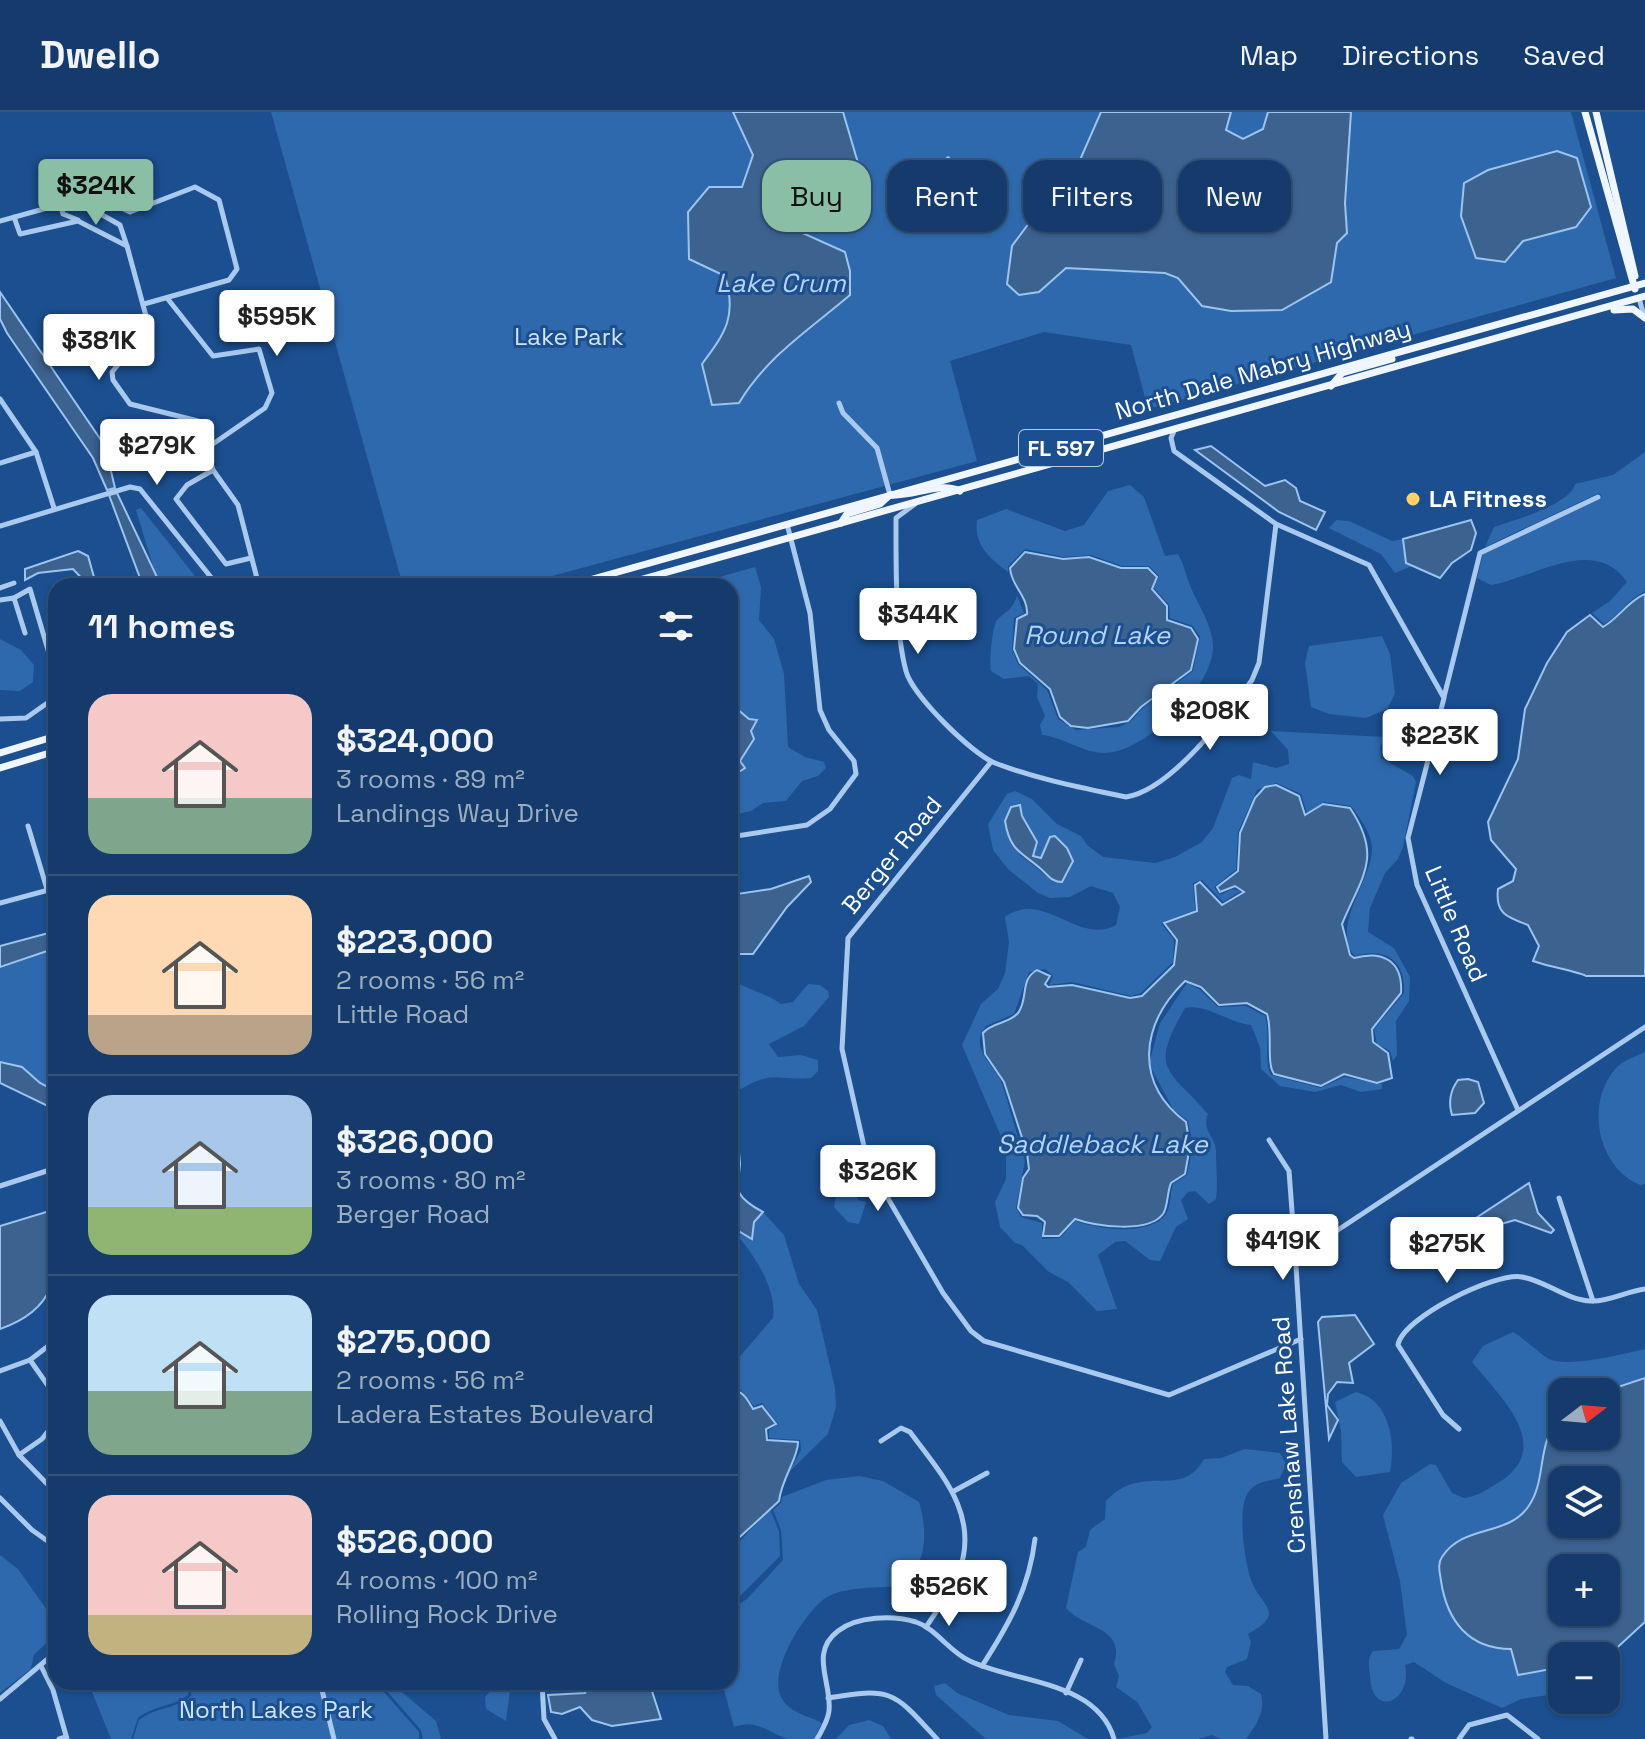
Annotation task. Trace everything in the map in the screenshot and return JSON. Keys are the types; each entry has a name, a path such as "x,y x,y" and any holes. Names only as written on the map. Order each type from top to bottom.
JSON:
{"main road":[{"path":"1585,112 1642,297"},
{"path":"1596,112 1630,262 1624,280 1613,292"},
{"path":"1630,262 1645,274"},
{"name":"North Dale Mabry Highway","path":"596,578 1639,285"},
{"name":"North Dale Mabry Highway","path":"646,578 1642,297"},
{"path":"1312,377 1335,385 1351,384 1623,308 1633,309 1645,319"},
{"path":"1335,385 1342,373 1407,355 1418,347"},
{"path":"841,523 847,514 880,504 890,495 908,496 945,487 960,491"},
{"path":"0,753 48,738"},
{"path":"0,768 48,753"}],"street":[{"path":"0,221 94,195 130,212 195,187 219,200 237,269 229,280 144,304"},
{"path":"75,199 120,225 149,327 112,372 113,380 130,404 198,421 213,470 238,505 250,540 257,578"},
{"path":"60,203 63,214 127,246"},
{"path":"14,217 20,234 78,221"},
{"path":"1642,297 1645,319"},
{"path":"167,298 213,356 259,349 272,393 265,408 207,448"},
{"path":"0,399 36,452 54,508"},
{"path":"839,403 843,413 877,448 890,495"},
{"path":"1174,431 1171,438 1174,451 1276,524 1369,565 1444,698"},
{"path":"0,463 36,452"},
{"path":"213,470 187,485 176,499 226,564 251,558"},
{"path":"0,526 130,487 140,489 212,578"},
{"name":"Little Road","path":"1518,1110 1417,885 1408,838 1480,553 1598,497"},
{"path":"915,504 896,518 906,673 931,710 991,762 1126,797 1145,791 1175,771 1252,680 1259,663 1276,524"},
{"path":"738,836 807,825 830,809 856,774 854,761 829,730 820,710 810,613 787,524"},
{"path":"0,588 14,583"},
{"path":"0,600 14,598 30,589 48,650"},
{"path":"14,598 25,633"},
{"path":"0,719 26,718 48,703"},
{"name":"Berger Road","path":"991,762 848,938 842,1049 866,1160 884,1194 943,1293 971,1331 984,1341 1169,1395 1301,1339"},
{"path":"0,903 47,889 28,826"},
{"path":"1296,1266 1303,1253 1645,1027"},
{"name":"Crenshaw Lake Road","path":"1269,1140 1289,1171 1326,1739"},
{"path":"0,1186 48,1171"},
{"path":"1559,1198 1593,1301"},
{"path":"1459,1429 1443,1415 1408,1363 1398,1345 1399,1336 1449,1300 1502,1279 1519,1276 1593,1301 1645,1289"},
{"path":"0,1371 30,1360 48,1346"},
{"path":"30,1360 48,1386"},
{"path":"0,1421 19,1455 48,1485"},
{"path":"881,1441 901,1428 910,1432 954,1491 964,1518 965,1547 958,1575 926,1627"},
{"path":"19,1455 48,1431"},
{"path":"954,1491 987,1473"},
{"path":"0,1498 48,1541"},
{"path":"982,1666 1022,1599 1032,1568 1035,1539"},
{"path":"817,1739 826,1722 828,1698 822,1659 828,1642 839,1630 876,1618 914,1621 926,1627 956,1653 982,1666 1066,1693 1095,1706 1106,1716 1114,1739"},
{"path":"0,1699 48,1659"},
{"path":"1066,1693 1081,1660"},
{"path":"41,1666 48,1680"},
{"path":"53,1690 67,1738 59,1739"},
{"path":"322,1690 334,1739"},
{"path":"542,1690 544,1719 555,1739"},
{"path":"828,1698 870,1691 894,1697 937,1739"},
{"path":"1459,1739 1469,1725 1507,1715 1538,1739"}],"green space":[{"name":"Lake Park","path":"271,112 1571,112 1616,278 1148,409 1131,345 1044,332 950,361 977,461 545,578 401,578"},
{"path":"1645,452 1645,591 1610,620 1604,624 1592,613 1610,601 1627,582 1614,568 1598,562 1581,560 1564,563 1491,585 1477,578 1483,554 1602,497 1599,493 1485,547 1494,527 1553,505 1575,484 1613,475"},
{"path":"1130,485 1144,497 1165,556 1178,554 1208,623 1213,645 1211,661 1203,679 1175,714 1140,741 1122,749 1098,753 1042,735 1040,725 1045,716 1037,697 1038,684 1029,676 1004,679 991,671 995,624 1012,607 1017,595 1024,613 1014,618 1012,649 1018,664 1047,690 1058,719 1076,730 1119,727 1130,722 1143,708 1193,671 1200,637 1193,626 1170,618 1169,605 1154,588 1159,576 1149,566 1122,566 1091,555 1063,557 1025,549 1008,566 1008,572 980,544 977,520 1006,509 1065,531 1084,525 1108,491"},
{"path":"141,508 197,578 157,578 136,510"},
{"path":"1336,520 1349,521 1392,541 1403,539 1406,563 1412,566 1395,573 1381,554 1329,528"},
{"path":"755,567 761,587 759,620 774,639 784,674 788,747 805,757 824,762 826,768 818,776 802,781 786,801 763,803 751,811 738,814 738,774 741,773 740,761 750,732 749,720 738,710 738,578 716,578"},
{"path":"1382,636 1390,654 1395,694 1387,709 1366,718 1329,714 1311,707 1305,663 1309,646"},
{"path":"0,639 21,650 34,665 33,682 20,691 0,690"},
{"path":"1271,731 1385,737 1380,747 1381,758 1413,776 1416,782 1403,847 1398,859 1385,873 1370,908 1368,932 1394,948 1410,977 1409,1001 1396,1021 1397,1055 1393,1061 1390,1051 1377,1044 1374,1029 1404,993 1401,972 1392,959 1376,953 1355,956 1348,945 1349,919 1370,864 1372,845 1368,833 1351,806 1324,802 1307,813 1301,794 1276,783 1257,790 1238,832 1236,870 1214,887 1220,895 1232,889 1241,891 1223,902 1202,880 1193,883 1195,910 1161,923 1174,940 1173,962 1141,993 1131,996 1072,982 1049,985 1053,976 1045,969 1029,972 1014,1014 986,1026 980,1042 984,1056 1002,1083 1025,1161 1016,1208 1021,1217 1042,1223 1042,1239 1060,1238 1075,1221 1096,1227 1136,1228 1148,1226 1166,1214 1173,1184 1187,1175 1193,1146 1188,1121 1173,1109 1149,1064 1160,1023 1187,983 1199,989 1218,1007 1246,1006 1265,1016 1271,1075 1321,1088 1344,1077 1382,1084 1382,1089 1361,1092 1341,1085 1315,1092 1280,1086 1261,1069 1260,1047 1251,1025 1201,1008 1185,1008 1174,1029 1166,1057 1173,1076 1208,1114 1206,1125 1216,1151 1216,1199 1209,1204 1195,1191 1188,1192 1181,1200 1188,1219 1176,1227 1160,1261 1150,1260 1125,1241 1115,1242 1098,1255 1117,1309 1097,1311 1068,1282 1049,1272 1000,1227 995,1202 1006,1179 1006,1148 962,1045 981,1004 998,989 1005,973 1009,942 1005,917 1019,910 1033,909 1088,929 1102,930 1116,925 1120,907 1113,893 1091,886 1070,897 1050,898 1038,893 1008,869 993,850 988,824 1007,794 1015,791 1032,799 1057,824 1081,836 1103,857 1155,863 1175,857 1202,842 1213,828 1232,778 1239,775 1251,779 1253,762 1276,768 1289,764 1288,750","holes":["1022,814 1037,841 1033,856 1041,858 1046,845 1055,836 1072,858 1068,875 1052,880 1020,855 1005,821"]},
{"path":"48,951 48,1087 22,1067 0,1062 0,967"},
{"path":"738,983 781,1004 793,1002 808,984 820,985 828,991 829,997 804,1026 769,1044 778,1057 801,1055 818,1060 818,1071 811,1078 765,1078 738,1091"},
{"path":"1645,1052 1645,1184 1640,1185 1625,1176 1613,1163 1600,1132 1599,1114 1607,1081 1617,1067"},
{"path":"838,1179 856,1190 858,1200 866,1202 859,1224 848,1222 834,1207 836,1196 829,1191 833,1180"},
{"path":"763,1212 784,1235 799,1284 817,1310 835,1388 836,1407 828,1434 789,1472 801,1450 800,1440 769,1438 769,1430 778,1424 762,1403 754,1406 738,1388 738,1359 773,1318 771,1295 762,1271 738,1237 738,1233 751,1239 754,1222"},
{"path":"1513,1332 1545,1357 1558,1361 1596,1359 1645,1349 1645,1378 1620,1386 1620,1378 1548,1378 1548,1438 1537,1487 1528,1507 1510,1522 1464,1537 1448,1548 1442,1557 1440,1576 1446,1601 1457,1623 1464,1632 1484,1645 1511,1649 1518,1675 1548,1670 1548,1695 1521,1699 1502,1708 1446,1683 1414,1662 1405,1665 1406,1678 1398,1696 1384,1701 1377,1698 1372,1690 1370,1657 1373,1651 1399,1649 1407,1635 1400,1581 1383,1515 1401,1483 1430,1464 1436,1465 1452,1493 1464,1498 1498,1483 1515,1469 1522,1454 1523,1438 1518,1422 1472,1362 1483,1346"},
{"path":"1356,1392 1376,1404 1388,1424 1392,1448 1390,1472 1356,1477 1342,1462 1341,1431 1335,1402"},
{"path":"1245,1449 1280,1453 1286,1464 1280,1478 1257,1484 1246,1496 1242,1519 1246,1560 1251,1580 1269,1614 1267,1620 1248,1634 1251,1642 1247,1659 1227,1667 1225,1672 1233,1685 1248,1686 1261,1694 1259,1718 1246,1739 1220,1739 1212,1735 1198,1739 1117,1739 1147,1733 1152,1727 1137,1702 1116,1687 1119,1676 1114,1664 1116,1652 1109,1636 1066,1608 1078,1552 1086,1547 1090,1530 1105,1519 1106,1501 1120,1489 1134,1483 1184,1478 1195,1471 1204,1459 1221,1458"},
{"path":"859,1476 883,1481 919,1502 924,1524 921,1557 904,1585 852,1589 832,1595 816,1607 798,1630 783,1659 778,1686 781,1697 789,1707 822,1723 814,1739 788,1739 749,1724 734,1727 724,1690 738,1690 738,1605 783,1560 781,1530 773,1510 781,1503 782,1497 826,1480"},
{"path":"770,1509 779,1531 780,1556 738,1598 738,1542"},
{"path":"0,1555 18,1569 48,1611 48,1641 34,1655 31,1669 0,1693"},
{"path":"945,1683 957,1693 1009,1715 1058,1721 1088,1739 986,1739 936,1695 934,1686"},
{"path":"91,1690 189,1690 183,1699 138,1718 131,1739 111,1739"},
{"name":"North Lakes Park","path":"191,1690 382,1690 419,1732 419,1739 133,1739 139,1720 191,1696"},
{"path":"386,1690 399,1690 436,1721 441,1739 423,1739 421,1730"},
{"path":"491,1690 510,1690 506,1721 486,1709 485,1697"},
{"path":"869,1720 883,1726 891,1739 836,1739 849,1725"}],"water":[{"name":"Lake Crum","path":"733,112 843,112 857,160 762,160 762,232 800,232 845,252 850,271 850,295 776,357 739,403 712,405 702,364 723,333 730,302 725,276 689,259 688,212 709,187 742,187 753,155"},
{"path":"1101,112 1231,112 1226,130 1243,139 1263,129 1268,112 1351,112 1345,203 1347,233 1337,243 1331,282 1282,310 1231,311 1202,306 1178,278 1165,273 1066,268 1039,292 1019,295 1007,284 1012,246 1023,231 1162,232 1162,160 1080,160"},
{"path":"1557,151 1577,158 1591,207 1576,227 1523,241 1505,262 1476,258 1461,216 1464,183 1488,170"},
{"path":"0,292 105,446 115,488 107,490 93,458 7,333 0,319"},
{"path":"1211,446 1265,486 1285,480 1296,488 1300,501 1325,512 1316,530 1279,512 1195,450"},
{"path":"117,493 157,578 140,578 109,495"},
{"path":"1471,520 1476,533 1471,550 1452,563 1440,578 1406,563 1403,539"},
{"path":"78,551 88,556 94,578 81,578 73,569 38,573 25,580 25,569"},
{"name":"Round Lake","path":"1025,552 1063,559 1089,557 1121,568 1148,568 1157,577 1152,589 1167,606 1167,620 1191,628 1198,639 1191,670 1141,707 1128,721 1088,728 1071,726 1060,717 1050,689 1020,663 1014,649 1017,619 1027,614 1027,608 1010,568"},
{"path":"1645,594 1645,976 1586,976 1533,961 1539,946 1528,925 1508,916 1498,904 1498,889 1513,881 1516,869 1491,840 1488,822 1518,759 1525,709 1547,663 1567,632 1590,615 1603,627"},
{"path":"738,710 749,719 757,720 751,731 754,739 740,761 745,768 738,773"},
{"name":"Saddleback Lake","path":"1276,785 1299,796 1305,815 1323,804 1350,808 1360,825 1365,840 1366,866 1342,924 1350,955 1354,958 1382,957 1389,960 1399,973 1401,993 1372,1029 1373,1042 1388,1053 1392,1078 1377,1083 1344,1074 1321,1086 1274,1074 1270,1062 1267,1014 1247,1003 1219,1005 1201,987 1185,981 1159,1016 1149,1053 1151,1072 1158,1090 1169,1107 1186,1122 1190,1146 1185,1174 1171,1183 1163,1214 1146,1224 1121,1227 1075,1219 1059,1236 1043,1236 1045,1222 1037,1216 1023,1215 1018,1208 1023,1178 1029,1169 1027,1153 1004,1082 985,1054 983,1033 1018,1013 1028,979 1037,970 1050,976 1045,984 1048,987 1072,985 1130,998 1142,996 1174,965 1177,940 1164,923 1197,911 1195,885 1200,882 1222,905 1244,892 1235,886 1220,892 1217,887 1238,871 1240,833 1255,798 1265,787"},
{"path":"1020,805 1022,816 1037,842 1033,856 1041,858 1050,837 1055,836 1067,848 1073,861 1062,882 1051,878 1018,850 1010,839 1005,821 1011,807"},
{"path":"809,876 811,882 787,907 753,954 738,954 738,894 771,889"},
{"path":"48,933 48,951 0,967 0,946"},
{"path":"0,1062 22,1067 48,1087 48,1106 0,1083"},
{"path":"1458,1080 1478,1082 1484,1103 1475,1113 1452,1115 1450,1101 1453,1088"},
{"path":"738,1150 740,1158 738,1183"},
{"path":"1529,1183 1538,1213 1554,1230 1551,1233 1515,1220 1455,1237 1439,1247 1438,1244 1444,1239"},
{"path":"738,1190 749,1204 763,1212 754,1222 752,1239 738,1231"},
{"path":"48,1211 48,1291 36,1309 0,1329 0,1226"},
{"path":"1355,1315 1374,1344 1349,1363 1353,1383 1337,1382 1328,1394 1327,1405 1338,1420 1329,1439 1318,1322 1322,1317"},
{"path":"1645,1378 1645,1622 1620,1645 1620,1642 1548,1642 1548,1670 1518,1675 1511,1649 1483,1644 1462,1630 1455,1620 1444,1595 1440,1563 1442,1557 1461,1539 1509,1523 1528,1507 1538,1485 1548,1437 1548,1450 1620,1450 1620,1386"},
{"path":"738,1392 753,1409 762,1406 776,1424 766,1429 767,1440 798,1442 779,1501 738,1539"},
{"path":"586,1690 652,1690 661,1719 612,1726 592,1720 580,1707 562,1714 551,1712 548,1695 585,1693"}],"place":[{"name":"LA Fitness","path":"1413,499"}]}
